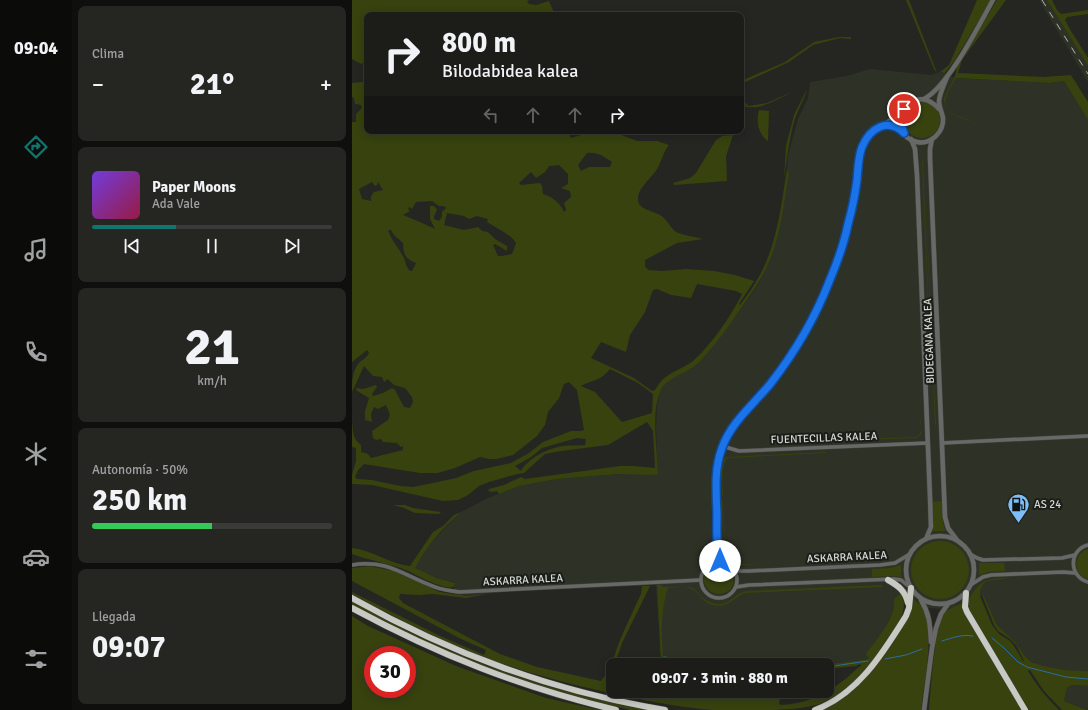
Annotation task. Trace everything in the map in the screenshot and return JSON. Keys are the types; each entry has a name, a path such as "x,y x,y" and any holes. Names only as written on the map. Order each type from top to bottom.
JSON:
{"highway":[{"path":"888,580 901,587 909,608"},
{"path":"814,710 839,698 858,682 870,668 900,626 909,608 911,588"},
{"path":"966,592 965,607 967,612 1025,710"},
{"path":"352,598 435,641 496,666 573,690 616,701 665,710"},
{"path":"352,608 390,629 430,648 493,674 566,698 616,710"}],"street":[{"path":"883,125 899,128 911,139 918,142 925,142 937,136 942,126 943,116 940,109 940,94 947,77 993,0"},
{"path":"923,99 933,92 947,77"},
{"path":"713,562 717,556 718,548 716,475 718,459 722,446 735,423 759,397 782,367 814,315 829,282 844,241 854,200 860,152 863,146 871,133 895,118 915,100 923,99 929,101 940,109"},
{"path":"904,109 900,119 904,133"},
{"name":"BIDEGANA KALEA","path":"911,139 915,149 917,164 931,522 931,527 926,539"},
{"name":"BIDEGANA KALEA","path":"932,139 930,158 946,521 948,528 956,540"},
{"path":"942,443 1088,436"},
{"name":"FUENTECILLAS KALEA","path":"722,446 739,451 928,443"},
{"path":"932,648 930,618 928,612 908,582 906,565 910,554 917,545 926,539 942,536 956,540 967,548 970,554 974,569 972,584"},
{"path":"1088,545 1081,548 1075,555 1073,564 1075,573 1082,580 1088,582"},
{"path":"718,548 727,562 734,569 738,578 736,587 728,596 716,598 705,592 701,576 705,567 713,562 727,562"},
{"name":"ASKARRA KALEA","path":"734,569 739,571 748,571 895,564 910,554"},
{"path":"970,554 983,560 1062,558 1075,555"},
{"name":"ASKARRA KALEA","path":"352,565 362,564 386,566 407,573 434,586 459,592 701,580"},
{"path":"919,598 930,603 948,604 955,602 972,584 983,578 991,576 1062,572 1075,573"},
{"path":"736,587 749,585 901,580 911,588"},
{"path":"924,710 932,648 938,618 948,604"}],"shaded area":[{"path":"1039,0 1047,0 1088,66 1088,82"},
{"path":"870,69 931,75 940,72 956,78 1050,83 1064,81 1088,120 1088,671 1065,670 1031,662 1015,642 997,625 983,594 979,597 971,595 969,599 952,608 940,609 928,608 901,593 869,659 834,663 834,658 675,658 661,656 656,585 503,592 467,596 453,594 455,583 414,568 425,550 461,512 488,498 519,486 557,479 619,474 658,474 656,429 657,405 660,391 667,381 692,368 706,355 759,283 769,262 789,173 787,169 788,155 798,119 808,98 810,82 847,76"},
{"path":"1072,685 1088,686 1088,710 1064,701 1067,688"}],"green space":[{"path":"352,0 529,0 527,2 529,4 536,5 549,1 554,12 364,12 364,62 361,64 352,59"},
{"path":"906,0 909,0 937,73 934,69"},
{"path":"977,0 991,0 955,60 945,73 940,72 949,65"},
{"path":"997,0 1006,0 962,60 958,73 1044,77 1071,75 1088,102 1088,120 1064,81 1050,83 956,78 947,96 947,109 951,113 969,121 952,114 946,109 944,98 955,76 957,67"},
{"path":"1047,0 1052,0 1057,10 1061,14 1088,10 1088,14 1067,17 1065,20 1088,58 1088,66"},
{"path":"839,37 851,37 851,39 840,38 813,45 789,62 744,83 744,80 785,62 814,42"},
{"path":"364,82 364,134 569,134 571,138 584,134 619,134 637,141 657,141 669,145 657,169 640,191 638,200 640,206 663,217 676,232 703,239 677,243 645,260 645,266 648,270 662,271 686,269 714,271 735,275 754,281 739,304 740,305 759,276 772,247 780,214 787,169 789,173 784,207 773,251 763,275 719,339 706,355 692,368 667,383 661,390 655,420 658,475 619,474 557,479 519,486 499,494 497,491 488,491 489,489 504,485 521,477 525,479 620,466 655,468 653,431 647,422 608,445 545,454 524,473 479,486 468,495 458,500 443,501 372,485 352,484 352,475 356,461 356,448 352,447 352,420 356,440 361,445 361,452 368,454 371,458 403,450 403,446 401,447 397,443 383,442 381,439 376,440 373,438 372,431 388,420 390,415 386,405 378,409 374,407 371,414 372,422 365,420 365,411 369,398 357,391 356,388 363,389 376,385 377,387 372,394 373,396 392,388 395,390 404,407 410,408 413,402 412,397 405,388 394,385 388,379 384,382 382,377 373,376 364,366 352,392 353,374 358,364 369,353 367,350 352,362 352,122 356,122 356,114 362,108 361,105 355,104 354,98 352,97 352,83","holes":["587,153 603,156 612,162 610,167 589,167 581,171 578,165","559,165 568,174 568,184 561,188 570,191 571,197 564,203 566,210 564,212 556,201 543,194 540,183 521,185 519,183 531,172 536,178 545,172 549,166","372,182 375,186 378,182 383,190 374,192 371,196 371,201 362,199 359,189","432,201 439,206 444,206 446,208 442,212 442,217 439,221 434,219 437,210 434,206 430,206 430,219 435,229 403,215 410,211 408,209 409,207 412,209 416,202","447,213 464,216 469,219 477,216 488,219 487,222 507,234 516,243 512,254 498,256 493,245 495,244 507,251 507,246 495,239 488,232 482,231 478,227 464,230 444,225","388,230 391,230 403,243 405,256 416,263 412,271 408,269 403,256","697,284 736,291 742,294 727,320 707,347 693,361 665,377 655,390 652,391 634,378 591,358 601,342 626,352 630,335 645,312 653,290 657,289 671,295 691,298","610,369 638,383 653,394 652,413 622,422 595,392 581,386 603,376","569,382 577,390 584,430 571,431 543,442 529,453 511,463 474,471 456,478 413,487 357,479 355,477 358,470 364,464 420,473 438,473 455,468 480,457 496,459 513,455 537,436 545,425 548,412 559,398 564,384","577,438 586,439 585,445 563,446 545,451 524,466 521,471 515,466 531,457 542,448"]},
{"path":"807,89 794,122 789,143 784,178 786,146 794,115"},
{"path":"794,91 768,104 748,107 744,106 744,99 749,106 767,103"},
{"path":"926,102 935,107 939,113 939,127 935,133 926,138 918,138 909,133 905,127 904,116 909,107 915,103"},
{"path":"759,110 769,111 768,141 760,131 758,119"},
{"path":"733,135 726,156 727,181 674,185 673,183 690,178 696,173 716,140 722,136"},
{"path":"922,161 923,161 933,425"},
{"path":"924,161 936,425 935,425"},
{"path":"921,427 921,434 916,438 830,441 915,437 919,434"},
{"path":"826,453 728,458 725,461 723,470 722,496 721,473 724,459 727,457"},
{"path":"722,501 725,549 728,555 742,564 763,565 742,565 728,556 725,552"},
{"path":"942,501 945,531 933,531 933,502"},
{"path":"393,505 405,505 413,508 441,512 439,514 415,513"},
{"path":"461,512 435,538 415,568 437,578 455,583 454,587 441,586 401,568 352,554 352,548 359,549 395,563 410,566 433,532 443,526 454,515"},
{"path":"934,541 946,541 961,549 969,564 969,576 961,591 946,599 934,599 919,591 911,576 911,564 919,549"},
{"path":"1088,549 1088,579 1079,573 1076,564 1079,555"},
{"path":"979,563 1004,563 1005,571 988,572 980,575"},
{"path":"719,564 730,568 734,579 730,590 719,594 708,590 704,579 708,568"},
{"path":"901,565 901,577 872,577 872,569 890,568"},
{"path":"370,566 393,571 440,592 467,596 488,594 466,598 433,594 400,594 399,598 403,603 500,654 537,667 601,681 606,674 606,692 524,671 485,658 423,631 352,594 352,592 438,635 484,655 486,650 461,639 352,581 352,568"},
{"path":"1005,578 987,581 983,584 980,590 980,596 992,625 999,634 1010,641 1024,661 1016,645 998,631 994,625 982,595 983,594 997,625 1015,642 1031,662 1065,670 1088,671 1088,686 1072,685 1067,688 1064,701 1087,710 1062,710 1044,691 1030,670 1028,671 1039,687 1059,710 1029,710 969,609 968,602 970,597 979,585 986,581"},
{"path":"657,585 661,585 662,587 681,587 668,588 664,604 662,640 663,656 677,658 661,658"},
{"path":"882,585 882,587 745,593 724,605 717,606 707,602 697,592 687,587 691,587 696,590 706,600 715,604 720,604 729,601 746,591"},
{"path":"642,586 650,586 622,643 617,658 613,658 641,594"},
{"path":"901,593 904,608 898,623 867,668 848,687 834,697 834,687 861,666 860,664 856,666 834,668 834,663 869,659 866,654 885,628 892,613 894,599"},
{"path":"913,599 924,611 928,622 929,634 928,661 921,710 820,710 839,701 850,693 911,609"},
{"path":"352,601 421,638 495,669 572,693 610,703 648,710 630,710 564,694 481,667 404,633 352,605"},
{"path":"962,603 963,609 1023,710 929,710 936,643 941,619 945,612"},
{"path":"352,616 368,626 412,646 364,646 364,698 416,698 416,648 456,666 546,698 600,710 352,710"},
{"path":"633,698 780,698 779,704 781,705 798,703 814,698 832,698 825,702 808,707 772,710 714,710 657,703"}],"waterway":[{"path":"942,641 961,636 973,636"},
{"path":"992,638 1018,662 1027,667 1066,677 1088,679"},
{"path":"885,659 906,655 922,649"},
{"path":"664,657 672,658"},
{"path":"834,666 868,661"}],"railway":[{"path":"1042,0 1088,74"}],"place":[{"name":"AS 24","path":"1018,524"}],"route":[{"path":"720,561 727,562 718,548 716,470 722,446 735,423 771,383 802,337 814,315 829,282 844,241 855,193 860,152 871,133 883,125 894,126 899,128 904,133 900,119 904,109"}]}
